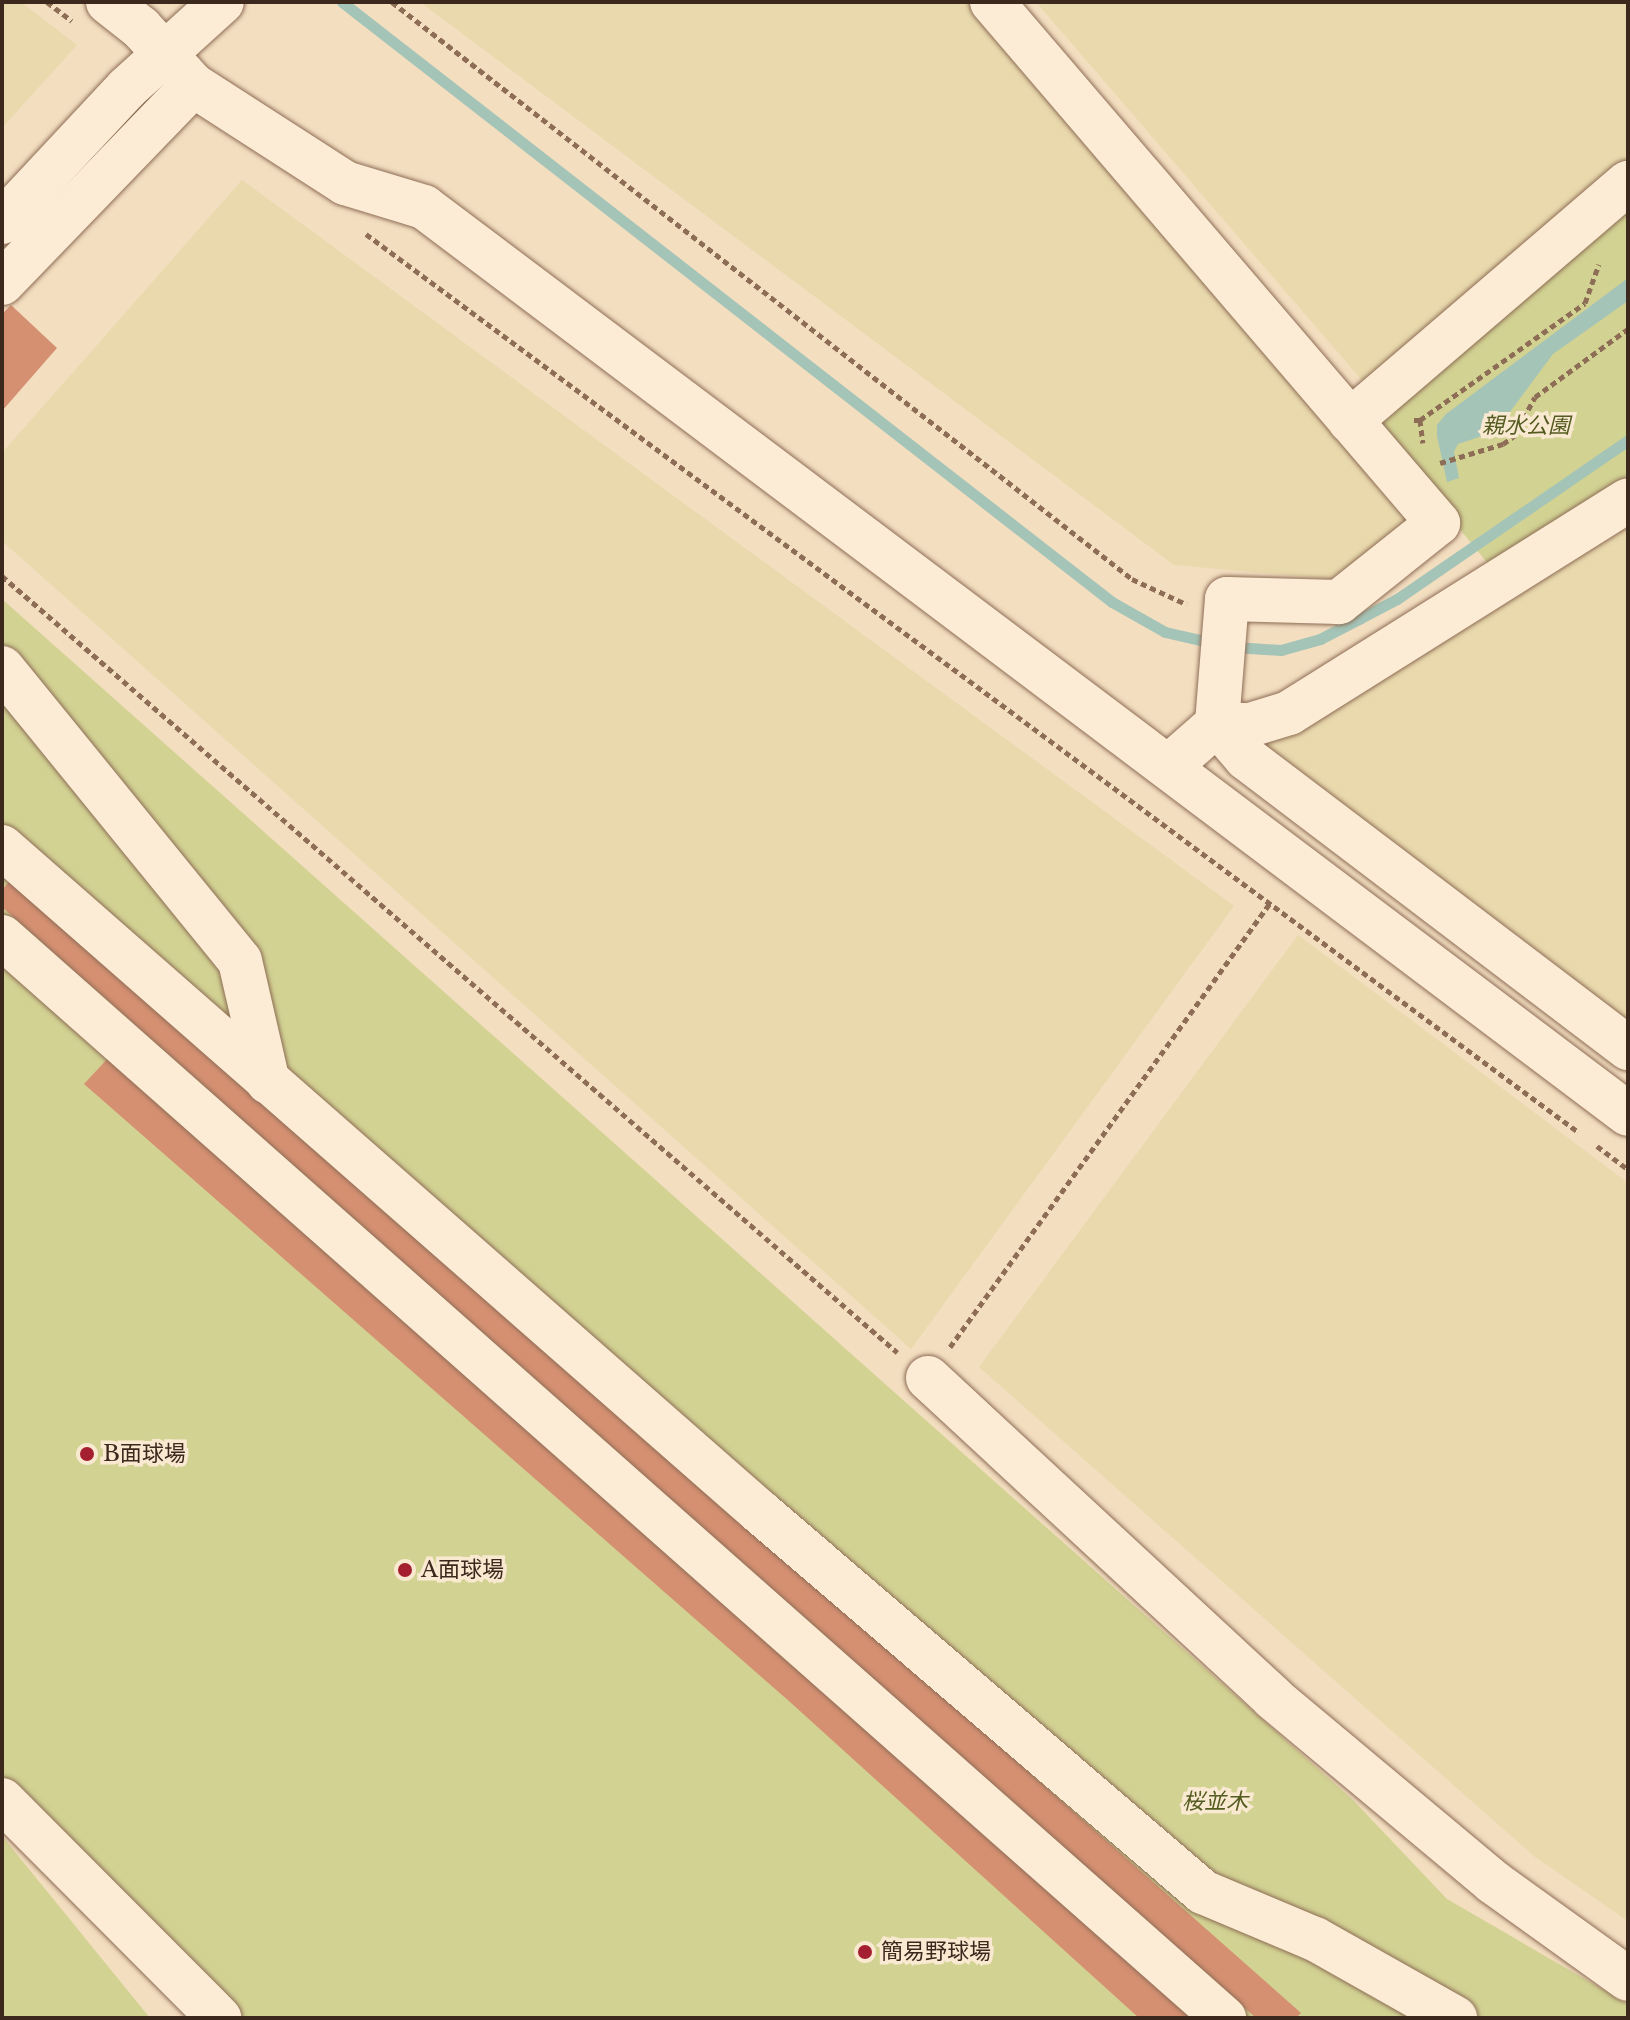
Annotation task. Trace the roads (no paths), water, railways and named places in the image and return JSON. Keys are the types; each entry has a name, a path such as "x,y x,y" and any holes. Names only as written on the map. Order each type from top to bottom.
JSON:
{"street":[{"path":"108,2 141,28 178,69 345,183 424,207 1628,1114"},
{"path":"2,283 178,69 222,2"},
{"path":"992,2 1438,523 1339,602 1227,599 1218,708 1246,758 1628,1048"},
{"path":"2,222 127,88 178,69"},
{"path":"1350,421 1628,183"},
{"path":"1218,708 1250,725 1289,713 1628,500"},
{"path":"2,668 240,961 268,1082"},
{"path":"1168,767 1218,708"},
{"path":"2,847 760,1512 1203,1892 1315,1939 1455,2018"},
{"path":"2,937 1224,2018"},
{"path":"2,977 38,995 91,1014"},
{"path":"928,1378 1273,1698 1493,1882 1628,1979"},
{"path":"2,1800 219,2018"}],"waterway":[{"path":"342,2 1112,602 1165,632 1213,643"},
{"path":"1234,647 1281,650 1320,639 1359,619 1397,599 1628,440"}],"place":[{"name":"B面球場","path":"87,1454"},
{"name":"A面球場","path":"405,1570"},
{"name":"簡易野球場","path":"865,1952"}],"park label":[{"name":"親水公園","path":"1526,426"},
{"name":"桜並木","path":"1215,1802"}]}
